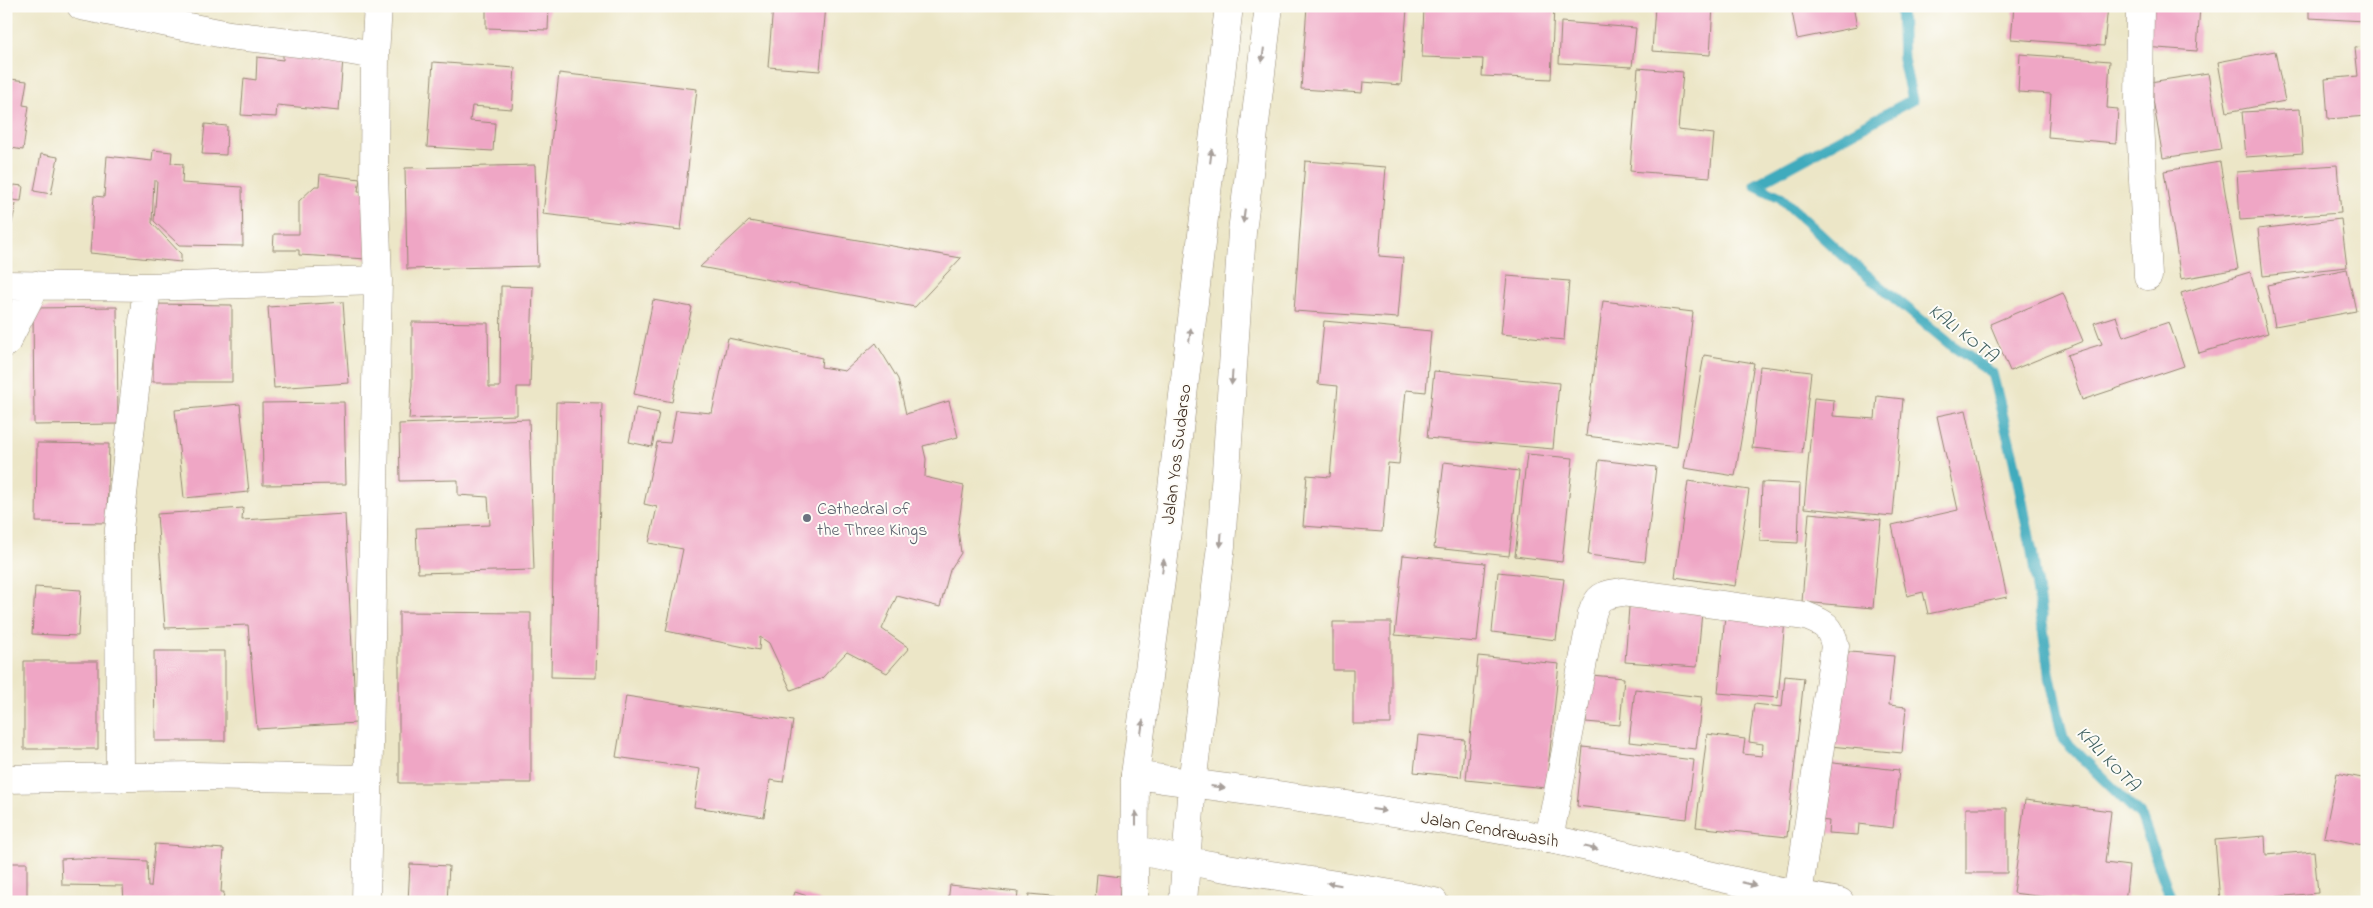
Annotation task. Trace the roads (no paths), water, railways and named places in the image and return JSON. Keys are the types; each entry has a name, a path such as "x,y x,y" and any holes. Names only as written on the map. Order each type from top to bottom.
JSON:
{"main road":[{"path":"81,6 229,35 316,45 375,55"},
{"path":"366,902 378,280 374,176 375,55 378,6"},
{"name":"Jalan Yos Sudarso","path":"1134,902 1136,775 1164,565 1229,6"},
{"path":"1183,902 1192,784 1221,546 1242,232 1269,6"},
{"path":"2140,6 2139,103 2148,276"},
{"path":"6,285 146,287 378,280"},
{"path":"6,343 36,285"},
{"path":"120,778 119,529 146,287"},
{"path":"1549,839 1596,601 1606,595 1622,592 1806,616 1822,622 1832,634 1835,646 1798,895"},
{"name":"Jalan Cendrawasih","path":"1136,775 1400,813 1549,839 1798,895 1840,902"},
{"path":"6,779 194,776 367,779"},
{"path":"1136,850 1186,862 1384,892 1434,902"}],"waterway":[{"name":"KALI KOTA","path":"1901,6 1903,59 1912,100 1755,185 1780,197 1840,253 1950,344 1992,373 2014,461 2032,552 2049,672 2063,739 2141,816 2172,902"}],"place":[{"name":"Cathedral of the Three Kings","path":"807,518"}]}
